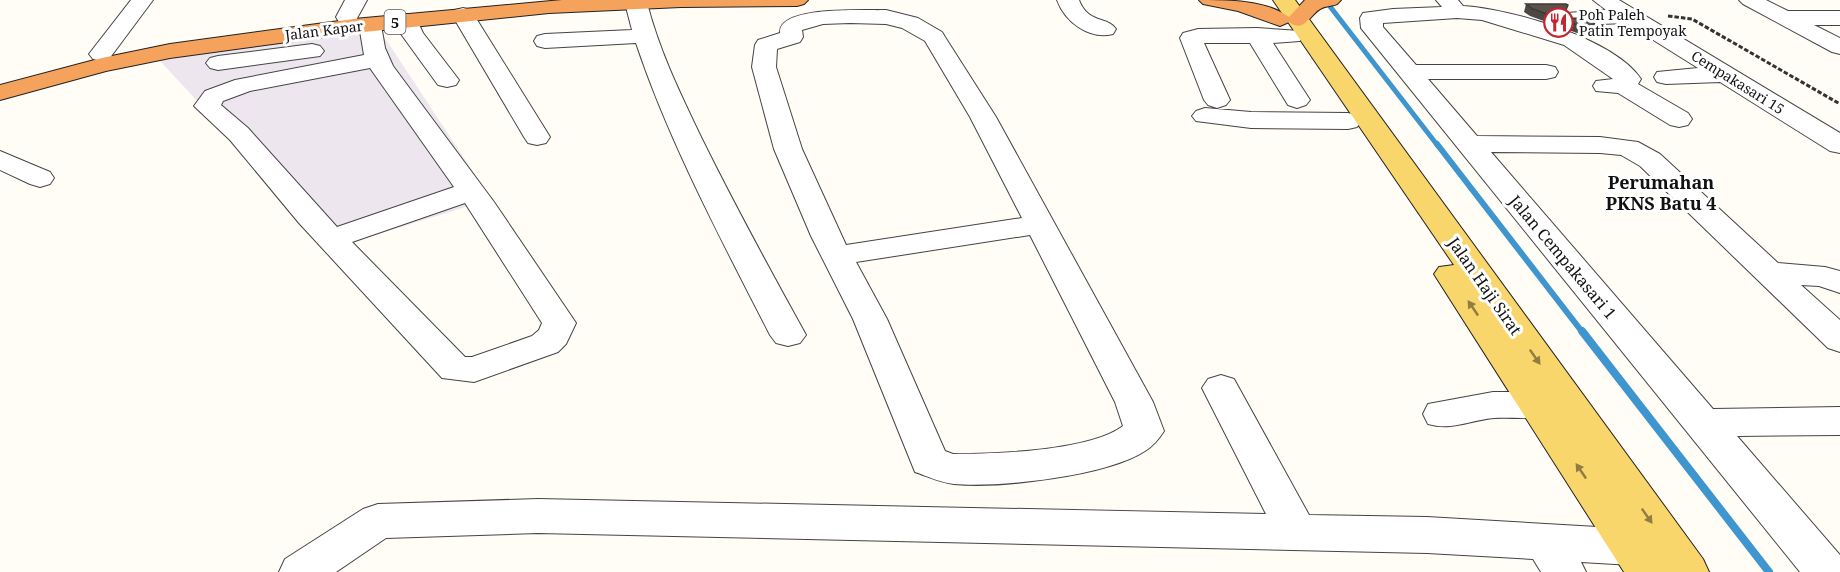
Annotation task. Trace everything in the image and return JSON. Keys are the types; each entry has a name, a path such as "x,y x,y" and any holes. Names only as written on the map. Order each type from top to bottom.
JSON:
{"highway":[{"name":"Jalan Kapar","path":"0,81 101,54 351,9 517,0"},
{"path":"1210,0 1234,2 1261,10 1290,14"},
{"name":"Jalan Kapar","path":"0,93 102,65 170,51 374,42 407,21 549,7 641,21 807,6"}],"main road":[{"name":"Jalan Haji Sirat","path":"1290,14 1348,121 1640,560"},
{"name":"Jalan Haji Sirat","path":"1290,14 1687,572"}],"street":[{"path":"101,54 142,0"},
{"path":"1068,0 1071,9 1089,26 1105,29"},
{"name":"Cempakasari 15","path":"1604,0 1840,145"},
{"path":"1750,0 1784,18 1833,52"},
{"path":"807,6 897,19 920,28 934,37 983,117 1134,402 1144,431 1130,442 1095,454 1007,469 952,469 929,461 870,319 836,256 788,149 764,67 766,45 792,37 792,27 807,6"},
{"path":"1452,6 1572,40 1602,58 1629,79 1614,86 1679,119"},
{"name":"Jalan Cempakasari 1","path":"1452,6 1444,14 1395,14 1371,18 1372,28 1827,572"},
{"path":"1297,100 1290,14 1191,38 1211,108 1251,120 1348,121"},
{"path":"463,15 537,137"},
{"path":"1575,18 1631,16"},
{"path":"1784,18 1840,18"},
{"path":"407,21 412,34 447,80"},
{"path":"544,33 641,21 667,93 788,335"},
{"path":"218,63 374,42"},
{"path":"374,42 559,323 554,336 546,344 474,370 455,369 331,239 239,134 207,106 214,96 374,42"},
{"path":"1409,72 1546,72"},
{"path":"1666,77 1725,74"},
{"path":"1469,144 1600,145 1628,148 1650,160 1840,340"},
{"path":"0,159 40,178"},
{"path":"331,239 471,191"},
{"path":"836,256 1039,225"},
{"path":"1769,272 1825,277 1840,283"},
{"path":"1221,387 1297,533"},
{"path":"1442,414 1493,405 1537,405"},
{"path":"1702,423 1840,421"},
{"path":"301,572 378,521 409,518 538,516 1427,536 1556,557 1640,560"}],"path":[{"path":"1631,16 1679,16 1692,19 1840,104"}],"shaded area":[{"path":"381,32 491,199 334,248 160,61 206,52"}],"building":[{"path":"1526,4 1566,4 1568,5 1565,12 1570,18 1588,19 1596,25 1580,26 1533,9"}],"waterway":[{"path":"1325,0 1438,146"},
{"path":"1437,144 1583,333"},
{"path":"1582,331 1769,572"}],"place":[{"name":"Poh Paleh Patin Tempoyak","path":"1558,22"}],"district":[{"name":"Perumahan PKNS Batu 4","path":"1661,192"}]}
